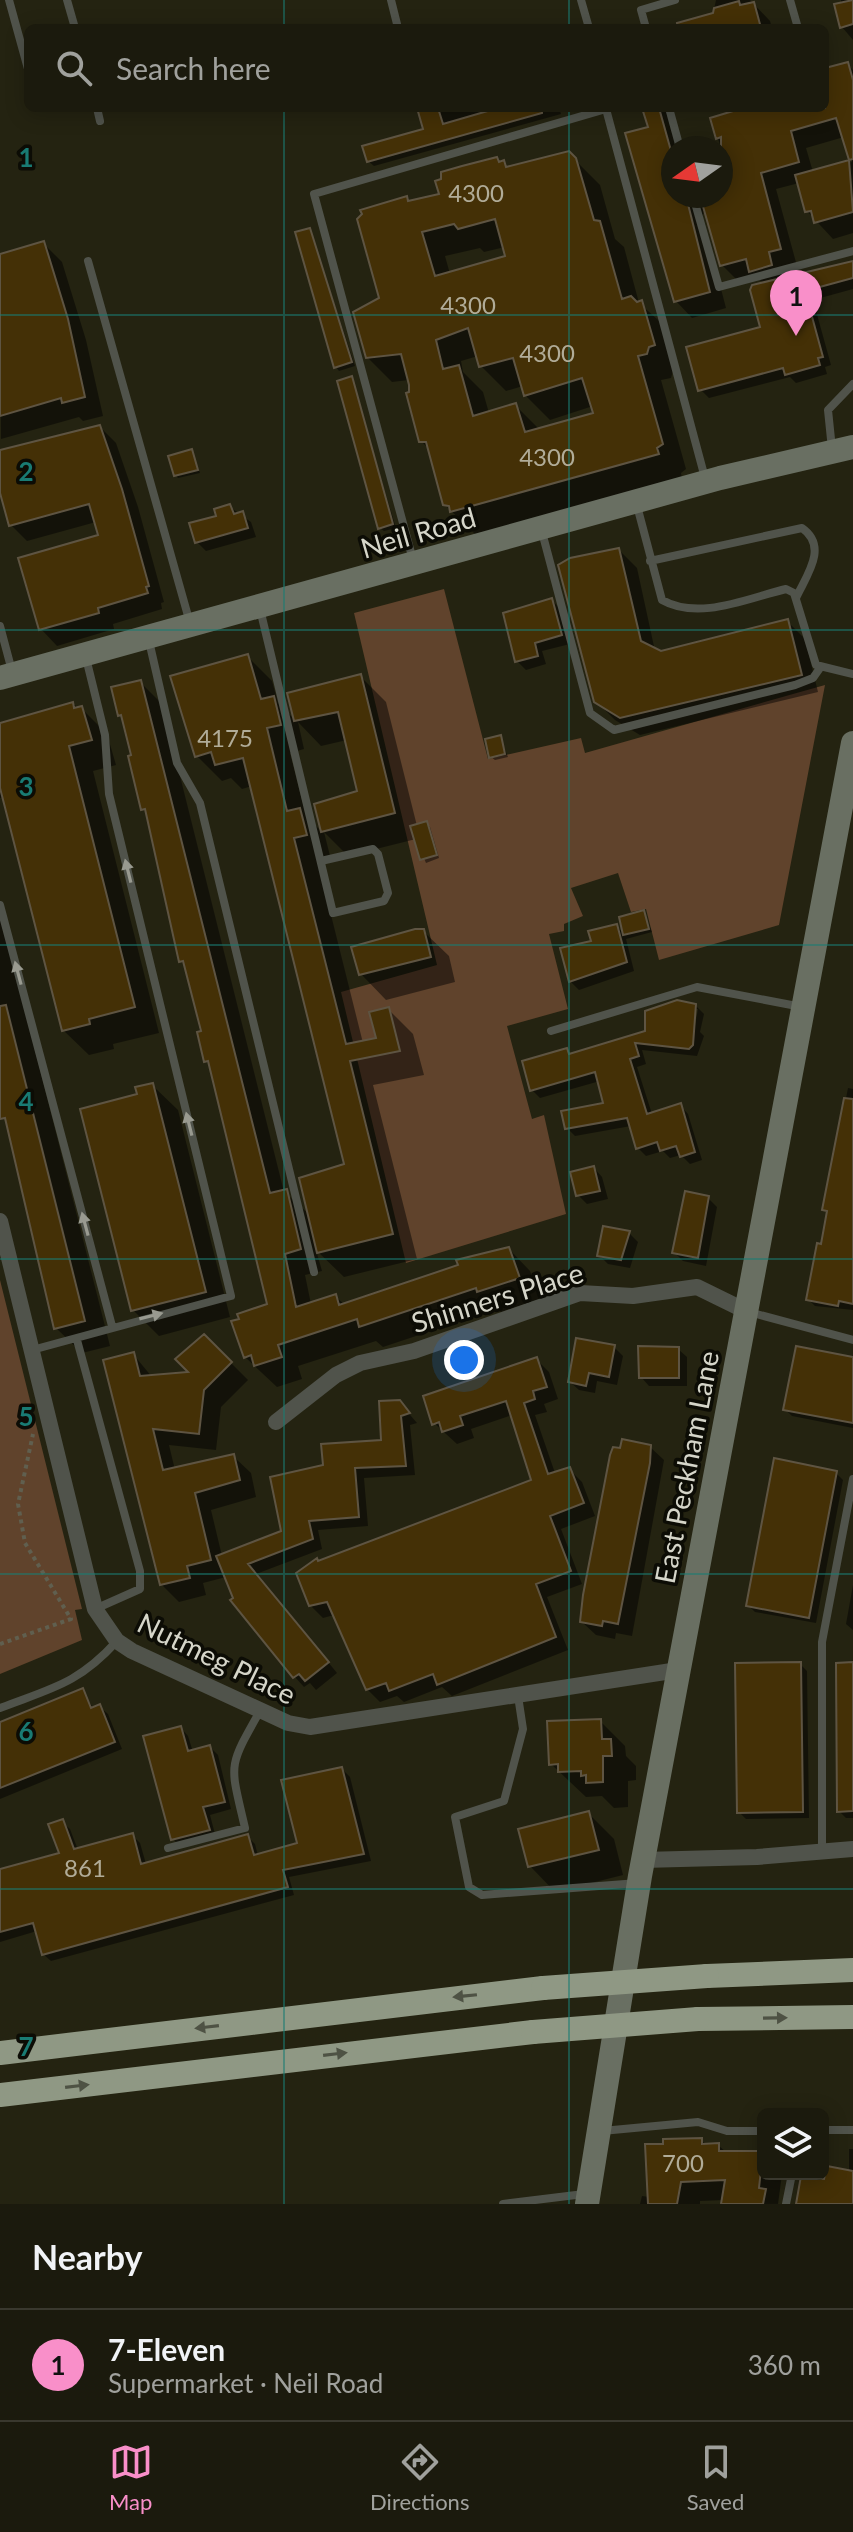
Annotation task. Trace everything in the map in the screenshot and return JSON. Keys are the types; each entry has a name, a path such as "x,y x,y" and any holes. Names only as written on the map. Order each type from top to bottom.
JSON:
{"highway":[{"path":"0,2053 543,1988 707,1976 853,1970"},
{"path":"0,2095 533,2032 698,2019 853,2017"}],"street":[{"name":"Neil Road","path":"7,677 149,640 706,482 842,449"},
{"name":"East Peckham Lane","path":"588,2198 640,1871 853,743"},
{"name":"Nutmeg Place","path":"0,1221 95,1609 117,1641 132,1651 288,1723 310,1727 678,1670"},
{"name":"Shinners Place","path":"276,1422 336,1375 360,1363 414,1351 580,1293 633,1296 697,1287 746,1311"},
{"path":"640,1871 853,1849"}],"lane":[{"path":"9,0 24,54"},
{"path":"67,0 74,24"},
{"path":"391,0 397,24"},
{"path":"581,0 588,24"},
{"path":"645,24 641,10 675,0"},
{"path":"790,0 797,24"},
{"path":"98,112 100,121"},
{"path":"414,564 314,194 595,112"},
{"path":"607,112 706,482"},
{"path":"670,112 677,136"},
{"path":"696,208 719,287 853,251"},
{"path":"88,261 191,628"},
{"path":"842,449 828,410 853,384"},
{"path":"636,502 657,592 662,600 674,607 703,609 786,589 795,598 813,660 820,668 853,674"},
{"path":"650,561 802,528 813,540 816,556 795,598"},
{"path":"541,529 590,713 614,730 795,685 813,678 820,668"},
{"path":"260,608 333,913 384,901 388,893 378,854 373,849 321,861"},
{"path":"0,626 7,677"},
{"path":"149,640 177,763 200,803 314,1272"},
{"path":"32,1350 231,1296 109,794 105,735 86,657"},
{"path":"0,905 112,1326"},
{"path":"551,1031 697,987 803,1007"},
{"path":"746,1311 853,1340"},
{"path":"77,1340 140,1571 140,1589 95,1609"},
{"path":"822,1850 822,1642 853,1479"},
{"path":"0,1708 77,1678 91,1669 117,1641"},
{"path":"518,1696 523,1729 504,1801 455,1817 469,1887 482,1895 640,1871"},
{"path":"168,1848 245,1828 232,1772 233,1759 260,1711"},
{"path":"600,2131 698,2122 727,2131 757,2131"},
{"path":"829,2130 853,2130"},
{"path":"786,2204 791,2180"},
{"path":"503,2204 588,2198"}],"path":[{"path":"0,1644 71,1619 25,1543 18,1504 34,1436 30,1421"}],"shaded area":[{"path":"444,589 488,759 581,738 585,753 825,685 779,925 659,960 646,909 631,912 618,873 571,888 583,916 564,924 564,931 549,934 568,1009 507,1026 532,1119 544,1115 566,1214 406,1263 341,992 437,965 354,613"},
{"path":"0,1280 82,1609 75,1610 82,1640 0,1674"}],"building":[{"path":"853,0 853,24 840,28 834,4"},
{"path":"739,1 740,5 754,2 760,24 677,24 713,13 714,8"},
{"path":"848,62 853,80 853,159 849,160 836,118 791,131 799,162 761,173 781,249 769,252 772,265 749,272 746,259 720,266 703,208 733,208 733,136 715,136 710,118 730,112 829,112 829,67"},
{"path":"418,112 439,112 443,124 484,112 542,112 367,162 362,146 423,129"},
{"path":"643,112 660,112 667,136 661,136 661,208 689,208 710,292 674,302 625,133 648,127"},
{"path":"569,151 576,158 594,220 600,221 622,299 631,296 637,302 642,300 655,345 649,347 647,354 638,356 663,444 657,448 659,454 450,512 449,506 443,505 426,442 419,442 406,393 409,392 409,385 401,354 366,358 353,312 379,298 357,219 362,214 360,210 407,196 408,201 439,194 435,181 441,179 441,172 497,157 499,162 504,160 506,167","holes":["495,219 505,256 435,276 422,232 454,224 458,229","468,328 479,367 513,358 524,396 582,378 593,413 525,432 516,403 473,416 459,365 443,369 436,340"]},
{"path":"849,160 853,212 814,223 811,211 805,212 795,175"},
{"path":"310,228 352,362 334,368 295,232"},
{"path":"44,241 68,319 85,397 62,403 61,398 0,416 0,254"},
{"path":"853,261 853,278 805,291 823,357 818,358 820,365 785,375 783,368 698,391 686,347 760,327 750,290 752,285"},
{"path":"352,376 393,524 378,529 337,381"},
{"path":"100,425 122,489 149,586 146,587 148,593 98,608 99,613 39,630 18,558 98,535 89,504 9,526 0,493 0,450"},
{"path":"192,449 198,470 174,476 168,456"},
{"path":"230,504 234,514 243,511 248,528 195,543 189,523 216,516 214,509"},
{"path":"619,548 641,641 661,651 788,619 802,675 620,718 594,702 558,565 570,558"},
{"path":"552,598 562,635 535,643 538,656 515,662 503,613"},
{"path":"248,654 261,699 274,696 281,725 267,728 287,811 300,808 307,835 294,838 346,1044 376,1038 369,1012 389,1007 400,1051 350,1061 393,1234 317,1253 299,1178 344,1164 243,758 215,765 211,752 195,757 170,676"},
{"path":"361,674 395,813 321,832 314,804 357,791 338,712 294,721 287,693"},
{"path":"141,680 270,1193 287,1189 301,1249 285,1254 296,1307 336,1294 339,1305 458,1265 456,1260 509,1247 520,1278 477,1292 476,1288 359,1327 357,1319 278,1345 282,1357 254,1366 251,1355 244,1358 231,1321 239,1319 237,1314 267,1304 208,1061 204,1062 197,1032 201,1031 183,961 179,962 145,809 141,810 128,756 131,755 111,687"},
{"path":"73,702 74,708 82,706 92,740 69,746 135,1007 89,1019 90,1024 62,1031 0,788 0,723"},
{"path":"501,735 505,754 489,758 485,739"},
{"path":"427,821 437,855 420,860 410,826"},
{"path":"644,910 649,929 623,935 619,917"},
{"path":"617,924 627,962 569,982 560,948 591,941 588,931"},
{"path":"424,929 431,957 359,975 351,947"},
{"path":"677,1000 696,1004 693,1045 689,1049 635,1043 639,1056 630,1059 647,1114 681,1103 695,1152 680,1157 676,1146 660,1151 657,1142 636,1149 627,1118 565,1129 561,1111 603,1103 595,1072 530,1091 522,1061 567,1048 569,1054 645,1031 645,1011"},
{"path":"6,1005 85,1321 54,1329 5,1118 0,1119 0,1006"},
{"path":"153,1083 206,1292 131,1311 80,1109 137,1094 135,1087"},
{"path":"844,1098 853,1099 853,1304 839,1301 838,1306 806,1300 817,1243 821,1244 827,1211 822,1210"},
{"path":"594,1166 600,1191 576,1196 570,1172"},
{"path":"685,1191 709,1196 698,1258 672,1253"},
{"path":"603,1226 630,1231 621,1260 597,1256"},
{"path":"204,1334 232,1362 204,1390 199,1434 153,1429 163,1470 234,1454 240,1480 195,1493 211,1560 187,1566 190,1578 160,1585 103,1360 134,1352 140,1376 188,1372 175,1359"},
{"path":"576,1338 615,1345 609,1377 589,1373 586,1386 568,1382"},
{"path":"638,1346 679,1347 679,1378 639,1378"},
{"path":"796,1346 853,1357 853,1423 783,1410"},
{"path":"537,1357 547,1387 533,1391 535,1399 524,1403 548,1474 570,1467 584,1503 550,1516 571,1571 536,1584 556,1637 437,1685 433,1674 389,1691 386,1683 366,1690 327,1602 309,1606 296,1573 317,1558 318,1561 531,1480 506,1401 460,1416 463,1425 442,1432 439,1422 432,1425 423,1396"},
{"path":"400,1400 410,1413 401,1416 406,1466 355,1468 359,1517 309,1521 313,1539 248,1564 329,1662 305,1681 299,1674 293,1678 230,1600 233,1598 216,1556 281,1531 270,1477 323,1465 321,1444 381,1440 379,1401"},
{"path":"622,1439 651,1445 650,1463 618,1624 603,1621 602,1626 580,1622 610,1455 613,1447 620,1448"},
{"path":"774,1458 837,1471 809,1618 746,1606"},
{"path":"801,1662 803,1812 737,1813 735,1663"},
{"path":"853,1662 853,1811 837,1812 836,1663"},
{"path":"83,1688 91,1708 100,1704 115,1742 0,1788 0,1722"},
{"path":"601,1719 602,1739 611,1739 612,1756 603,1756 603,1782 586,1783 586,1775 581,1776 581,1771 558,1772 558,1764 549,1765 547,1721"},
{"path":"181,1726 188,1751 210,1745 225,1802 203,1807 210,1830 171,1840 143,1736"},
{"path":"342,1767 364,1854 283,1870 288,1887 42,1955 33,1923 0,1932 0,1869 59,1853 48,1824 63,1819 74,1849 133,1833 141,1864 248,1834 254,1855 297,1843 281,1780"},
{"path":"589,1811 599,1850 528,1867 518,1829"},
{"path":"702,2138 702,2144 719,2143 719,2151 757,2151 757,2180 760,2180 759,2188 766,2189 763,2204 721,2204 725,2180 681,2182 677,2204 648,2204 645,2144 663,2144 663,2139"},
{"path":"829,2166 853,2171 853,2204 796,2204 800,2180 829,2180"}],"place":[{"name":"7-Eleven","path":"796,336"}]}
